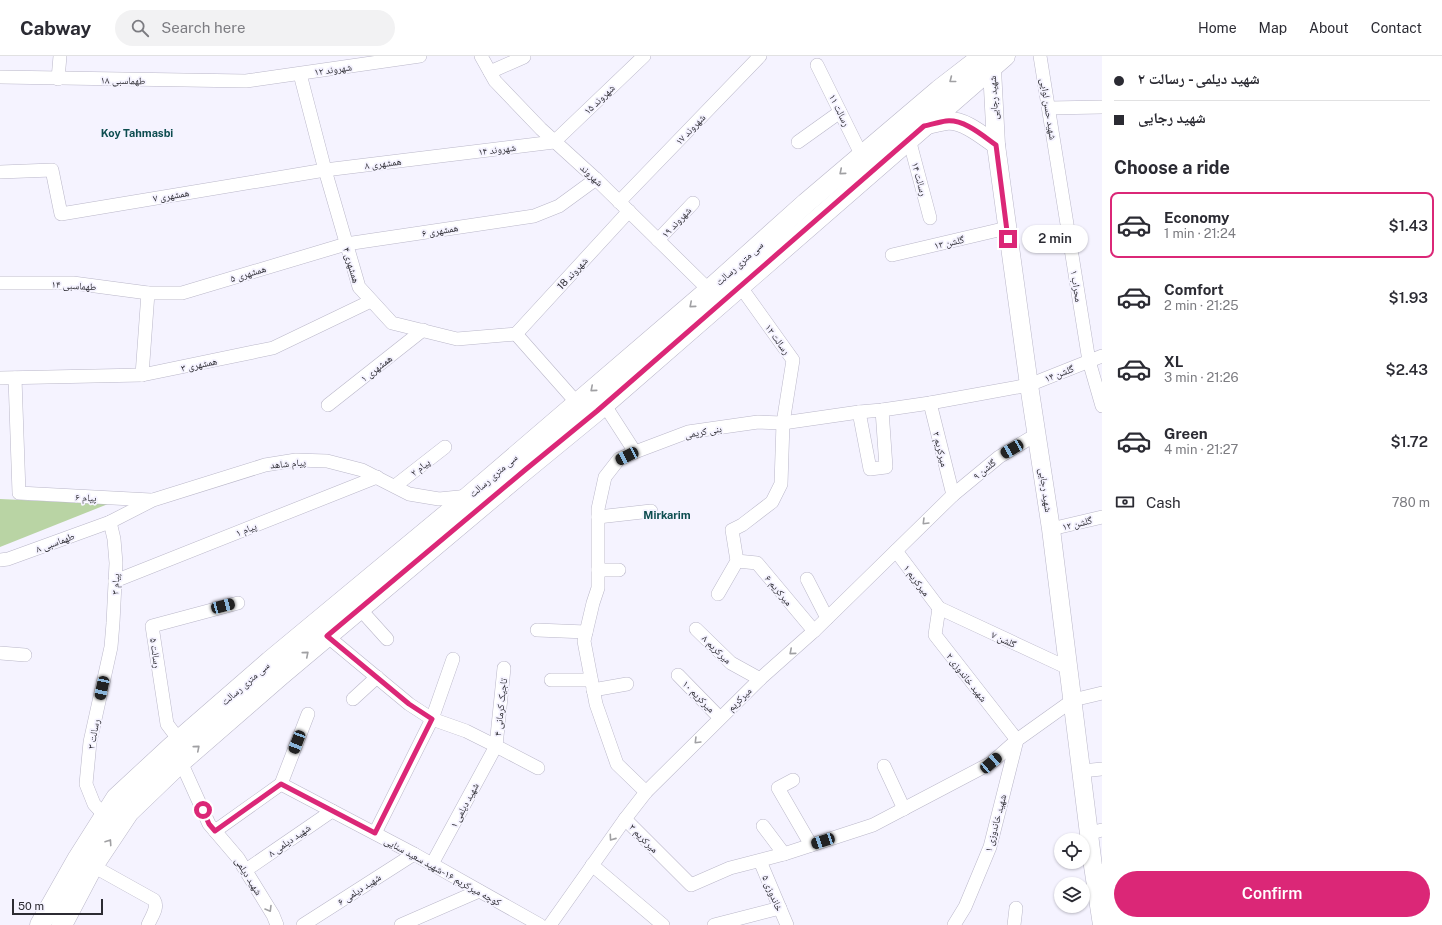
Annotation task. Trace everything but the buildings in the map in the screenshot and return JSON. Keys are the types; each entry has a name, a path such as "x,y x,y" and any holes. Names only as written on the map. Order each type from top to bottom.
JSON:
{"main road":[{"name":"سی متری رسالت","path":"62,925 93,866 129,812 276,668 469,496 709,290 909,139 993,59"},
{"name":"سی متری رسالت","path":"40,925 78,858 116,798 179,740 276,668 327,636 360,609 604,404 740,286 813,210 862,156 939,90 993,59"},
{"name":"شهید رجایی","path":"993,59 996,145 1029,385 1052,529 1082,771 1096,832 1102,925"},
{"path":"924,126 947,121 964,125 975,129 996,145"}],"street":[{"path":"58,79 60,56"},
{"name":"شهروند ۱۲","path":"246,81 420,56"},
{"name":"شهروند","path":"481,56 495,81 540,129 596,179 709,290"},
{"name":"شهروند ۱۵","path":"554,142 644,56"},
{"name":"شهروند ۱۷","path":"619,202 760,56"},
{"name":"شهید حسن لوایی","path":"1040,56 1058,162"},
{"path":"490,72 524,57"},
{"name":"۱۱ رسالت","path":"817,64 862,156"},
{"name":"همشهری ۴","path":"300,74 325,170 359,287 392,323 457,339 516,334"},
{"name":"۱۸ طهماسبی","path":"0,77 246,81"},
{"path":"1049,108 1102,107"},
{"path":"798,142 840,112"},
{"name":"۱۴ رسالت","path":"909,139 930,218"},
{"name":"شهروند ۱۴","path":"440,156 554,142"},
{"name":"۸ همشهری","path":"325,170 440,156"},
{"name":"۱ محراب","path":"1058,162 1089,361 1102,406"},
{"name":"۷ همشهری","path":"0,172 52,170 61,214 325,170"},
{"name":"۶ همشهری","path":"346,244 534,216 559,206 596,179"},
{"name":"شهروند ۱۹","path":"658,240 693,203"},
{"name":"شهروند 18","path":"516,334 629,211"},
{"name":"۱۳ گلشن","path":"892,255 1007,228"},
{"name":"۵ همشهری","path":"148,293 182,293 346,244"},
{"name":"۱۴ طهماسبی","path":"0,283 72,283 148,293"},
{"name":"۱۲ رسالت","path":"737,561 732,530 742,525 772,502 781,484 783,423 793,360 740,286"},
{"path":"142,375 148,293"},
{"name":"۳ همشهری","path":"0,378 142,375 273,348 371,301"},
{"name":"۱ همشهری","path":"328,406 423,330"},
{"path":"516,334 577,403"},
{"name":"گلشن ۱۴","path":"1029,385 1102,356"},
{"name":"۶ پیام","path":"16,378 18,493 153,500"},
{"name":"بنی کریمی","path":"646,792 617,764 596,704 584,641 598,588 598,509 605,477 619,459 688,432 758,422 783,423 882,410 1029,385"},
{"name":"۲ میرکریم","path":"930,403 953,495"},
{"path":"604,404 635,452"},
{"path":"859,412 870,469 886,467 882,410"},
{"name":"۹ گلشن","path":"953,495 999,457 1037,434"},
{"name":"۲ پیام","path":"395,486 445,447"},
{"name":"پیام شاهد","path":"110,522 153,500 265,465 296,460 327,461 362,470 409,494 439,499 469,496"},
{"name":"۱ پیام","path":"115,581 377,478"},
{"name":"میرکریم","path":"550,925 625,819 646,792 760,679 814,631 953,495"},
{"path":"598,517 651,511"},
{"name":"۱۲ گلشن","path":"1052,529 1102,517"},
{"name":"۳ پیام","path":"110,522 114,539 115,581 110,647"},
{"name":"۸ طهماسبی","path":"0,560 8,559 110,522"},
{"name":"۱ میرکریم","path":"896,551 939,608"},
{"path":"718,594 737,561"},
{"name":"میرکریم ۶","path":"737,561 757,563 814,631"},
{"path":"598,570 619,570"},
{"path":"807,579 827,618"},
{"name":"۵ رسالت","path":"179,740 167,724 152,626 238,603"},
{"name":"۷ گلشن","path":"939,608 1070,669"},
{"name":"۲ شهید خاندوزی","path":"939,608 935,635 1017,740"},
{"path":"360,609 387,639"},
{"name":"۸ میرکریم","path":"696,629 731,664 760,679"},
{"path":"537,630 586,632"},
{"path":"327,636 409,704 432,719 466,732 538,768"},
{"name":"۳ رسالت","path":"104,816 94,804 86,784 90,742 110,647"},
{"path":"0,653 25,655"},
{"path":"375,833 432,719 453,659"},
{"name":"تاجیک کرمانی ۴","path":"496,746 504,668"},
{"name":"۱۰ میرکریم","path":"678,675 720,718"},
{"path":"352,699 377,677"},
{"path":"551,680 592,685 627,684"},
{"path":"760,861 873,825 991,763 1017,740 1073,700 1102,693"},
{"path":"215,831 281,784 308,714"},
{"name":"۱ شهید خاندوزی","path":"954,925 965,908 990,846 1017,740"},
{"name":"شهید دیلمی ۱","path":"432,864 496,746"},
{"name":"شهید دیلمی","path":"181,762 209,824 238,858 273,915 277,925"},
{"path":"884,766 904,808"},
{"path":"1082,771 1102,769"},
{"path":"793,780 778,788 811,845"},
{"name":"کوچه میرکریم ۱۶-شهید سعید سنایی","path":"281,784 414,854 540,925"},
{"name":"۸ شهید دیلمی","path":"246,870 332,810"},
{"name":"۳ میرکریم","path":"625,819 690,885 730,868 760,861"},
{"path":"763,826 784,854"},
{"name":"۶ شهید دیلمی","path":"303,925 414,854"},
{"name":"خاندوزی ۵","path":"760,861 787,925"},
{"path":"592,865 663,925"},
{"path":"93,866 154,900 156,904 155,910 148,925"},
{"path":"401,925 479,891"},
{"path":"714,925 780,908"},
{"path":"1014,925 1016,908"}],"green space":[{"path":"0,499 108,504 0,547"}],"district":[{"name":"Koy Tahmasbi","path":"137,133"},
{"name":"Mirkarim","path":"667,515"}],"route":[{"path":"203,810 209,824 215,831 281,784 375,833 432,719 409,704 327,636 597,411 924,126 947,121 964,125 975,129 996,145 1008,239"}]}
